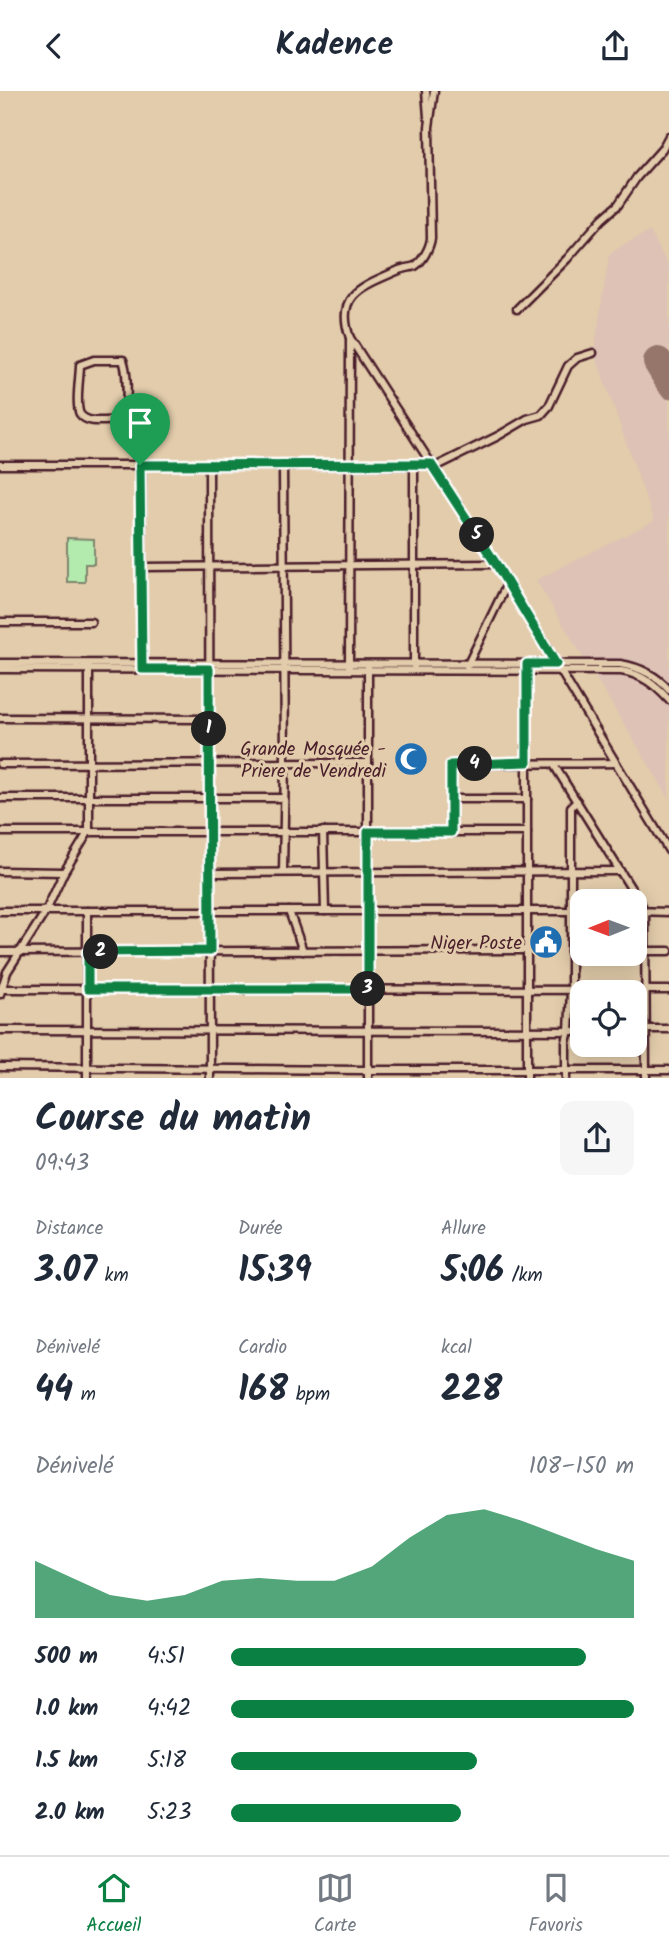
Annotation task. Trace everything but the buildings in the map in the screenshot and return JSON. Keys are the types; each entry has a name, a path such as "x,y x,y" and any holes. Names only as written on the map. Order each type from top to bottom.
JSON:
{"street":[{"path":"349,667 349,338 344,316 345,306 352,295 401,269 415,266 430,245 426,91"},
{"path":"429,127 434,91"},
{"path":"517,309 618,205 669,136"},
{"path":"349,338 496,564 669,851"},
{"path":"0,465 432,466 498,436 527,419 541,415 549,406 568,366 576,358 593,353"},
{"path":"125,421 125,409 125,385 126,365 123,361 94,360 80,365 78,406 81,415 88,420 105,421 118,421 131,421 139,433 142,666"},
{"path":"208,465 210,1078"},
{"path":"283,465 283,872"},
{"path":"414,465 414,668"},
{"path":"142,567 496,564"},
{"path":"466,667 507,584"},
{"path":"0,622 91,622"},
{"path":"0,663 414,668 527,668 620,664 651,675 669,690"},
{"path":"0,669 89,666"},
{"path":"89,666 89,831 64,871 46,911 7,972 1,990 570,991"},
{"path":"368,667 368,1074"},
{"path":"558,667 631,673 648,680 669,700"},
{"path":"527,668 527,1078"},
{"path":"0,718 209,719"},
{"path":"0,764 368,763"},
{"path":"451,832 451,765 616,763"},
{"path":"554,765 631,889"},
{"path":"0,798 284,798"},
{"path":"451,799 527,799"},
{"path":"571,889 571,807 577,801"},
{"path":"323,831 325,911"},
{"path":"0,832 527,832"},
{"path":"0,871 64,871"},
{"path":"209,873 620,871"},
{"path":"0,911 570,911"},
{"path":"87,911 87,1078"},
{"path":"289,911 303,951"},
{"path":"648,911 669,912"},
{"path":"0,952 527,950"},
{"path":"648,951 669,951"},
{"path":"647,990 669,990"},
{"path":"566,1078 566,1042 570,1011"},
{"path":"647,1029 669,1029"},
{"path":"0,1030 569,1031"},
{"path":"0,1067 368,1074 566,1069 646,1074 669,1070"}],"shaded area":[{"path":"650,231 669,268 669,798 536,580 654,521 594,352 609,255"}],"green space":[{"path":"67,538 94,539 94,564 85,564 85,582 67,582"}],"taxiway":[{"path":"665,390 669,393"}],"runway":[{"path":"658,362 669,380"}],"place":[{"name":"Grande Mosquée - Priere de Vendredi","path":"411,759"},
{"name":"Niger Poste","path":"546,942"}],"route":[{"path":"431,464 496,564 556,664 527,664 527,762 451,765 451,832 368,832 368,989 88,989 88,952 210,951 209,669 142,669 140,465 431,464"}]}
